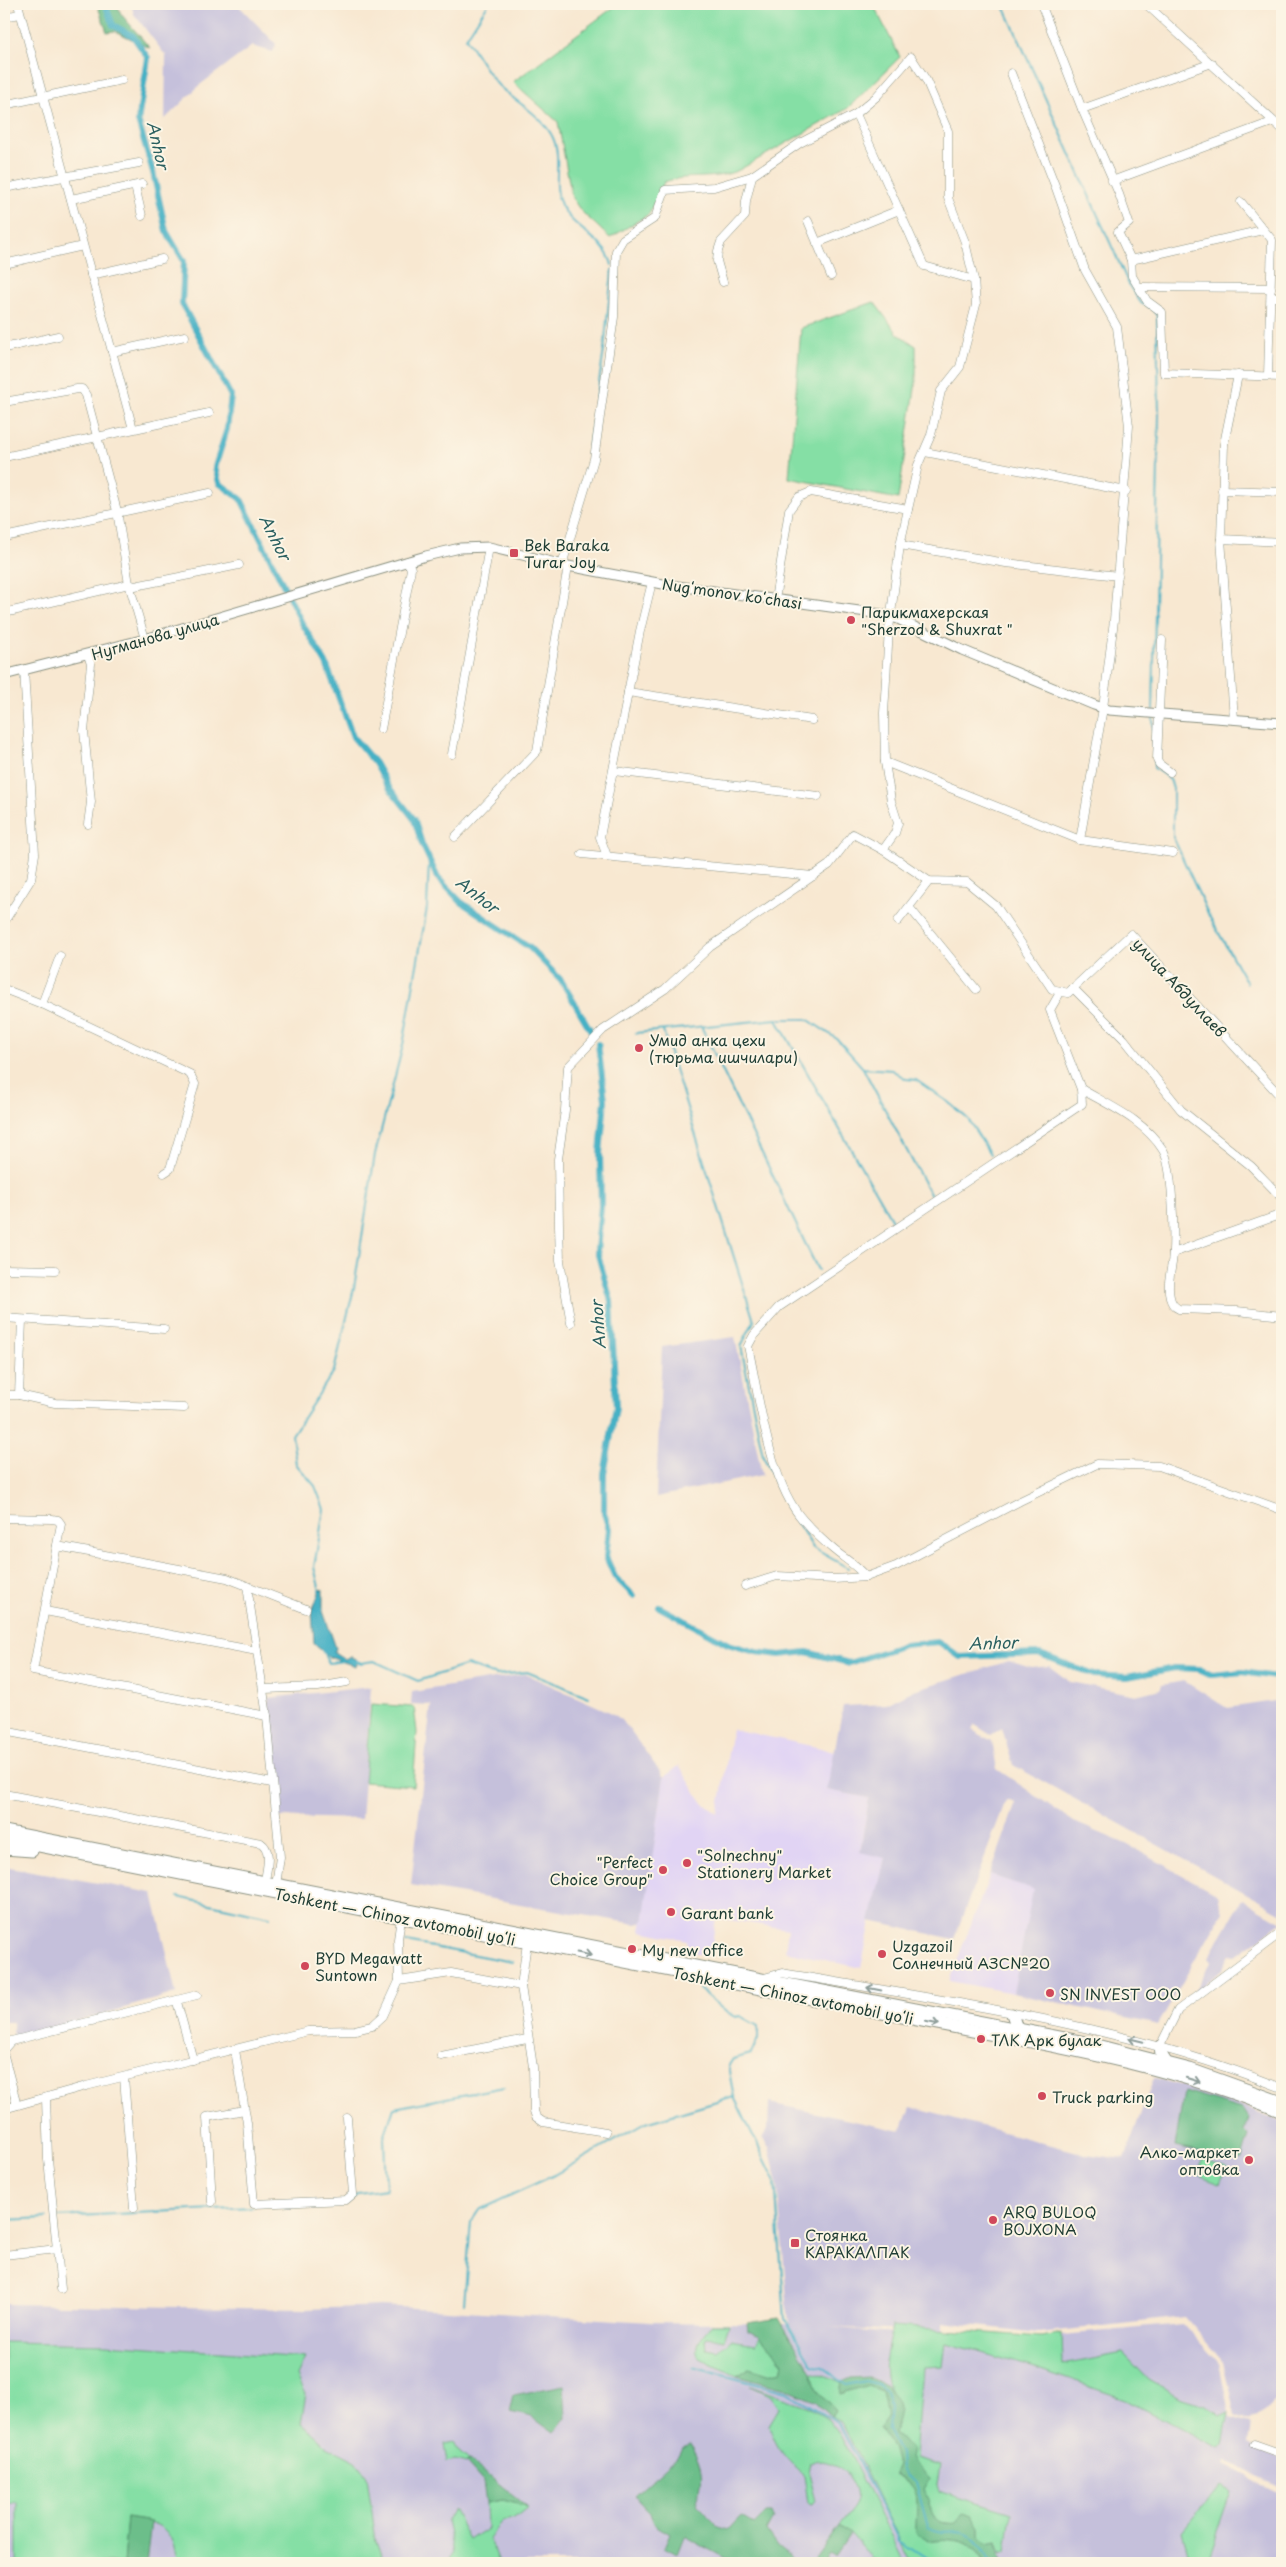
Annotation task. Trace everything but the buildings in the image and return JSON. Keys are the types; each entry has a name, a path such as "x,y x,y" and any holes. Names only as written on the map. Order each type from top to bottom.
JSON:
{"highway":[{"name":"Toshkent — Chinoz avtomobil yoʻli","path":"6,1838 271,1884 1085,2042 1166,2062 1282,2102"},
{"name":"Toshkent — Chinoz avtomobil yoʻli","path":"6,1838 527,1942 907,2006 1123,2060 1214,2087 1282,2112"},
{"path":"1012,2014 1017,2028"},
{"path":"1160,2046 1161,2054 1166,2062"}],"main road":[{"name":"Nugʻmonov koʻchasi","path":"306,592 451,550 489,547 565,566 652,582 890,616 962,650 1102,708 1158,714"},
{"name":"Нугманова улица","path":"4,675 88,655 306,592"},
{"path":"1158,714 1282,723"}],"street":[{"path":"18,4 133,430"},
{"path":"1041,4 1082,109 1119,194 1129,223 1118,232 1131,260 1132,276 1147,301 1162,312 1164,373 1282,377"},
{"path":"1146,4 1212,63 1272,122 1282,129"},
{"path":"4,17 20,14"},
{"path":"455,837 537,751 565,566 594,459 614,317 615,258 619,243 627,235 655,218 665,190 714,187 752,176 800,143 856,114 876,97 911,57 926,80 948,131 948,198 965,242 974,280 975,314 960,367 941,391 931,436 918,465 900,545 890,616 884,713 885,762 891,801 898,823 895,833 882,850"},
{"path":"1082,109 1212,63"},
{"path":"1011,73 1056,188 1085,270 1117,326 1129,426 1126,491 1118,576 1102,708 1080,840"},
{"path":"4,105 122,80"},
{"path":"856,114 924,266 974,280"},
{"path":"1112,181 1272,122"},
{"path":"4,188 139,162"},
{"path":"723,282 717,261 718,251 721,242 745,216 752,176"},
{"path":"71,199 138,185 142,216"},
{"path":"1241,202 1272,240 1268,376"},
{"path":"817,243 899,210"},
{"path":"808,221 831,276"},
{"path":"1131,260 1263,230"},
{"path":"4,264 83,246"},
{"path":"91,275 162,259"},
{"path":"1140,287 1271,292 1282,297"},
{"path":"4,348 58,336"},
{"path":"112,352 185,336"},
{"path":"1234,719 1221,539 1224,444 1238,375"},
{"path":"4,402 82,389 86,395 117,511 129,584 145,639"},
{"path":"4,457 209,413"},
{"path":"924,452 1126,491"},
{"path":"1222,490 1282,492"},
{"path":"4,537 210,492"},
{"path":"775,600 789,510 799,497 811,492 908,509"},
{"path":"1221,539 1282,542"},
{"path":"900,545 1006,564 1118,576"},
{"path":"452,754 489,547"},
{"path":"381,729 411,569 408,561"},
{"path":"4,613 129,584 135,586 239,565"},
{"path":"607,856 600,837 628,692 652,582"},
{"path":"1162,640 1157,760 1159,764 1170,772"},
{"path":"88,655 91,664 84,730 86,778 91,802 88,824"},
{"path":"4,922 31,880 35,854 24,670"},
{"path":"628,692 812,720"},
{"path":"885,762 1080,840 1173,854"},
{"path":"614,771 818,796"},
{"path":"571,1323 560,1261 558,1159 565,1110 568,1068 603,1030 665,990 710,947 829,865 853,834 882,850 929,882 967,882 996,906 1052,989 1068,992 1073,988 1124,1039 1181,1110 1251,1166 1282,1198"},
{"path":"582,854 813,876"},
{"path":"898,921 929,882"},
{"path":"909,908 976,990"},
{"name":"улица Абдуллаев","path":"1073,988 1131,934 1282,1098"},
{"path":"42,1004 60,956"},
{"path":"4,988 190,1074 195,1084 170,1169 164,1173"},
{"path":"866,1577 857,1566 833,1550 802,1519 790,1500 772,1457 748,1346 754,1335 779,1307 1082,1104 1081,1089 1050,1010 1061,991"},
{"path":"1081,1089 1138,1122 1155,1138 1164,1152 1170,1176 1173,1252 1170,1293 1176,1308 1282,1316"},
{"path":"1173,1252 1282,1214"},
{"path":"4,1269 55,1270"},
{"path":"4,1318 164,1329"},
{"path":"19,1395 22,1320"},
{"path":"4,1395 19,1395 55,1403 184,1408"},
{"path":"745,1586 778,1576 834,1579 866,1577 896,1566 1020,1500 1097,1464 1159,1466 1282,1510"},
{"path":"4,1518 58,1520 61,1524 33,1671 267,1716"},
{"path":"57,1546 227,1578 306,1610"},
{"path":"247,1586 264,1690 280,1857 271,1884"},
{"path":"45,1611 257,1651"},
{"path":"264,1690 318,1687 347,1682"},
{"path":"4,1731 272,1782"},
{"path":"4,1794 260,1843 267,1851 271,1884"},
{"path":"4,2109 86,2086 308,2031 355,2030 372,2026 383,2016 399,1981 398,1939 401,1918"},
{"path":"1160,2046 1178,2010 1282,1932"},
{"path":"527,1942 521,1986 527,2038 533,2067 534,2112 536,2117 543,2122 606,2132"},
{"path":"399,1981 451,1973 521,1986"},
{"path":"4,2049 12,2041 177,2002 197,1995"},
{"path":"177,2002 193,2060"},
{"path":"907,2006 1012,2014 1160,2046 1282,2088"},
{"path":"442,2056 527,2038"},
{"path":"235,2050 244,2110 252,2200 258,2206 346,2200 350,2197 352,2194 347,2118"},
{"path":"4,2056 17,2105"},
{"path":"124,2077 134,2208"},
{"path":"46,2098 60,2289"},
{"path":"212,2202 207,2117 244,2110"},
{"path":"4,2255 57,2249"},
{"path":"1254,2444 1282,2454"}],"shaded area":[{"path":"131,4 237,4 276,44 273,52 252,46 201,84 165,119 166,56 134,14"},
{"path":"735,1337 762,1475 656,1497 662,1347"},
{"path":"1009,1661 1031,1668 1049,1666 1070,1682 1136,1695 1160,1689 1162,1685 1184,1681 1227,1708 1282,1700 1282,1913 1013,1765 1002,1728 991,1735 975,1725 972,1730 992,1741 997,1769 1074,1822 1126,1844 1217,1894 1223,1911 1158,2025 1013,1993 1033,1889 990,1875 1016,1803 1006,1800 954,1939 870,1921 885,1858 860,1852 869,1798 827,1790 843,1706 887,1704 914,1690"},
{"path":"525,1674 612,1713 622,1720 664,1777 643,1922 636,1924 411,1885 431,1705 411,1704 412,1692"},
{"path":"371,1687 361,1819 279,1817 268,1698"},
{"path":"732,1729 835,1751 827,1790 869,1798 860,1851 885,1857 861,1968 785,1951 788,1929 716,1918 710,1956 685,1952 687,1940 641,1931 664,1777 679,1766 703,1803 718,1814"},
{"path":"4,1866 153,1893 176,1993 13,2040 13,2022 4,2022"},
{"path":"990,1875 1034,1889 1013,1993 949,1981"},
{"path":"1242,1899 1282,1922 1236,1956 1230,1955 1222,1969 1196,1992 1194,1991 1212,1961 1209,1957"},
{"path":"1154,2077 1239,2104 1282,2122 1282,2393 1268,2407 1249,2420 1235,2415 1223,2362 1185,2317 1039,2333 943,2322 943,2333 829,2327 892,2333 1040,2337 1183,2324 1219,2363 1230,2417 1251,2423 1248,2444 1282,2460 1282,2487 1226,2462 1225,2465 1282,2494 1282,2563 4,2563 4,2304 306,2309 381,2306 651,2322 789,2324 777,2179 769,2147 762,2138 768,2129 769,2103 901,2131 910,2107 1085,2154 1124,2159"}],"green space":[{"path":"97,4 117,4 121,14 150,48 115,31 107,32"},
{"path":"618,4 873,4 900,57 848,108 739,170 719,176 683,178 664,182 649,214 610,238 581,211 572,198 558,122 513,82"},
{"path":"874,302 898,334 916,346 916,382 898,499 789,478 801,328"},
{"path":"371,1704 414,1707 417,1732 413,1786 364,1782"},
{"path":"1184,2092 1242,2109 1248,2118 1244,2131 1249,2135 1242,2159 1234,2160 1175,2147"},
{"path":"1203,2159 1227,2167 1220,2183 1196,2174"},
{"path":"779,2318 811,2372 817,2390 835,2410 831,2416 814,2401 786,2389 737,2376 750,2368 768,2374 781,2371 783,2363 760,2336 748,2331 747,2323"},
{"path":"712,2324 729,2324 724,2340 707,2337 705,2340 706,2349 718,2351 731,2340 756,2344 760,2336 783,2363 781,2371 768,2374 750,2368 737,2376 700,2358 698,2344"},
{"path":"892,2326 1042,2337 1062,2333 1063,2365 1123,2353 1149,2380 1179,2397 1205,2405 1220,2416 1229,2412 1223,2445 1218,2448 1125,2399 1032,2367 946,2343 943,2366 922,2367 915,2458 940,2465 937,2485 939,2491 1012,2514 1007,2550 1001,2553 997,2541 988,2543 980,2537 980,2527 938,2522 932,2513 924,2489 930,2479 918,2470 894,2434 899,2408 888,2386 885,2368"},
{"path":"4,2342 106,2344 305,2358 297,2376 306,2394 301,2423 326,2446 357,2462 367,2477 376,2541 384,2563 178,2563 172,2541 163,2529 149,2522 127,2518 123,2563 17,2563 17,2502 4,2505"},
{"path":"811,2372 842,2382 840,2394 868,2385 882,2391 888,2418 880,2428 892,2447 897,2465 893,2475 911,2485 915,2491 917,2497 916,2533 927,2541 944,2539 968,2544 980,2555 985,2563 911,2563 841,2421 831,2416 835,2410 817,2390"},
{"path":"869,2377 887,2386 898,2403 899,2412 894,2434 902,2437 912,2449 910,2459 930,2479 924,2489 936,2519 940,2522 955,2523 963,2513 973,2516 980,2527 980,2537 988,2543 997,2541 1001,2563 985,2563 981,2555 968,2544 944,2539 927,2541 916,2533 917,2504 915,2491 910,2485 893,2475 897,2465 892,2447 880,2428 887,2418 882,2391 868,2385 840,2394 842,2382 851,2378"},
{"path":"564,2385 566,2417 554,2433 532,2417 510,2412 514,2395"},
{"path":"750,2386 809,2407 826,2417 840,2435 905,2563 875,2563 850,2534 839,2526 855,2503 856,2492 849,2476 834,2464 818,2460 811,2463 809,2473 816,2500 813,2504 808,2503 804,2475 782,2453 769,2425 779,2408 771,2396"},
{"path":"454,2442 459,2451 469,2459 466,2463 455,2460 447,2462 444,2444"},
{"path":"690,2444 698,2459 701,2473 701,2486 696,2503 720,2527 728,2530 741,2516 755,2524 766,2513 771,2513 773,2518 766,2531 777,2547 797,2563 755,2563 727,2559 684,2536 677,2554 664,2547 670,2533 655,2524 650,2513 634,2496 676,2458 682,2447"},
{"path":"469,2460 528,2507 503,2500 486,2503 483,2482 466,2463"},
{"path":"1221,2485 1231,2491 1206,2563 1192,2563 1183,2531"},
{"path":"503,2500 528,2507 514,2518 502,2522 489,2537 498,2563 445,2563 453,2552 446,2520 452,2511 454,2511 469,2540 487,2528 486,2503"},
{"path":"127,2518 151,2522 146,2563 123,2563"},
{"path":"839,2526 850,2534 835,2556 829,2553 823,2563 812,2563"}],"water":[{"path":"323,1589 323,1611 336,1648 334,1652 345,1659 350,1656 357,1660 355,1666 329,1657 314,1644 312,1611 320,1590"}],"waterway":[{"name":"Anhor","path":"105,4 113,25 133,36 148,58 138,121 153,172 166,231 184,261 182,304 231,396 227,429 215,467 219,483 241,499 303,625 326,663 353,737 375,763 388,786 414,819 422,844 438,878 461,902 530,948 561,980 591,1031"},
{"path":"488,4 466,38 498,85 540,120 551,134 557,151 557,188 561,205 566,214 603,248 612,265"},
{"path":"1003,4 1130,287 1141,303 1152,308 1157,316 1159,414 1153,710"},
{"path":"589,446 604,350 612,270"},
{"path":"1153,717 1154,752"},
{"path":"1154,762 1154,768 1170,779 1173,789 1173,837 1208,914 1247,983"},
{"path":"320,1591 314,1567 324,1509 315,1486 296,1464 292,1435 334,1371 354,1288 375,1154 403,1045 427,908 429,861"},
{"path":"636,1033 777,1019 807,1019 837,1039 863,1068 931,1196"},
{"path":"777,1020 894,1224"},
{"path":"701,1026 818,1270"},
{"path":"663,1031 754,1321 741,1346 763,1456 794,1517 813,1548 848,1568"},
{"name":"Anhor","path":"598,1044 605,1100 600,1153 601,1206 597,1251 611,1301 616,1407 604,1474 604,1513 609,1529 606,1557 615,1577 634,1596"},
{"path":"863,1068 892,1070 906,1079 916,1080 948,1102 968,1119 990,1154"},
{"name":"Anhor","path":"659,1607 728,1644 756,1652 780,1655 807,1652 849,1663 904,1645 939,1642 960,1657 1040,1654 1094,1675 1127,1677 1175,1668 1199,1669 1212,1675 1243,1672 1282,1678"},
{"path":"321,1648 329,1663 343,1661"},
{"path":"355,1660 361,1663 374,1661 418,1681 467,1665 496,1675 527,1672 589,1697"},
{"path":"178,1897 270,1917"},
{"path":"406,1942 512,1962"},
{"path":"699,1989 726,2012 735,2017 740,2016 758,2026 758,2038 751,2054 733,2059 729,2065 729,2071 734,2097 775,2180 785,2319 812,2365 823,2368 847,2385 865,2381 878,2384 886,2392 890,2407 888,2430 900,2453 901,2469 905,2475 916,2483 928,2527 943,2532 959,2531 971,2536 987,2555 990,2563"},
{"path":"348,2202 358,2193 386,2189 384,2137 394,2108 504,2087"},
{"path":"464,2303 471,2222 479,2210 554,2175 645,2123 734,2097"},
{"path":"58,2217 253,2207"},
{"path":"4,2220 47,2218"},
{"path":"692,2367 787,2392 838,2422 899,2541 933,2563"}],"place":[{"name":"Bek Baraka Turar Joy","path":"514,553"},
{"name":"Парикмахерская \"Sherzod & Shuxrat \"","path":"851,620"},
{"name":"Умид анка цехи (тюрьма ишчилари)","path":"639,1048"},
{"name":"\"Solnechny\" Stationery Market","path":"687,1863"},
{"name":"\"Perfect Choice Group\"","path":"663,1870"},
{"name":"Garant bank","path":"671,1912"},
{"name":"My new office","path":"632,1949"},
{"name":"Uzgazoil Солнечный АЗС№20","path":"882,1954"},
{"name":"BYD Megawatt Suntown","path":"305,1966"},
{"name":"SN INVEST ООО","path":"1050,1993"},
{"name":"ТЛК Арк булак","path":"981,2039"},
{"name":"Truck parking","path":"1042,2096"},
{"name":"Алко-маркет оптовка","path":"1249,2160"},
{"name":"ARQ BULOQ BOJXONA","path":"993,2220"},
{"name":"Стоянка КАРАКАЛПАК","path":"795,2243"}]}
